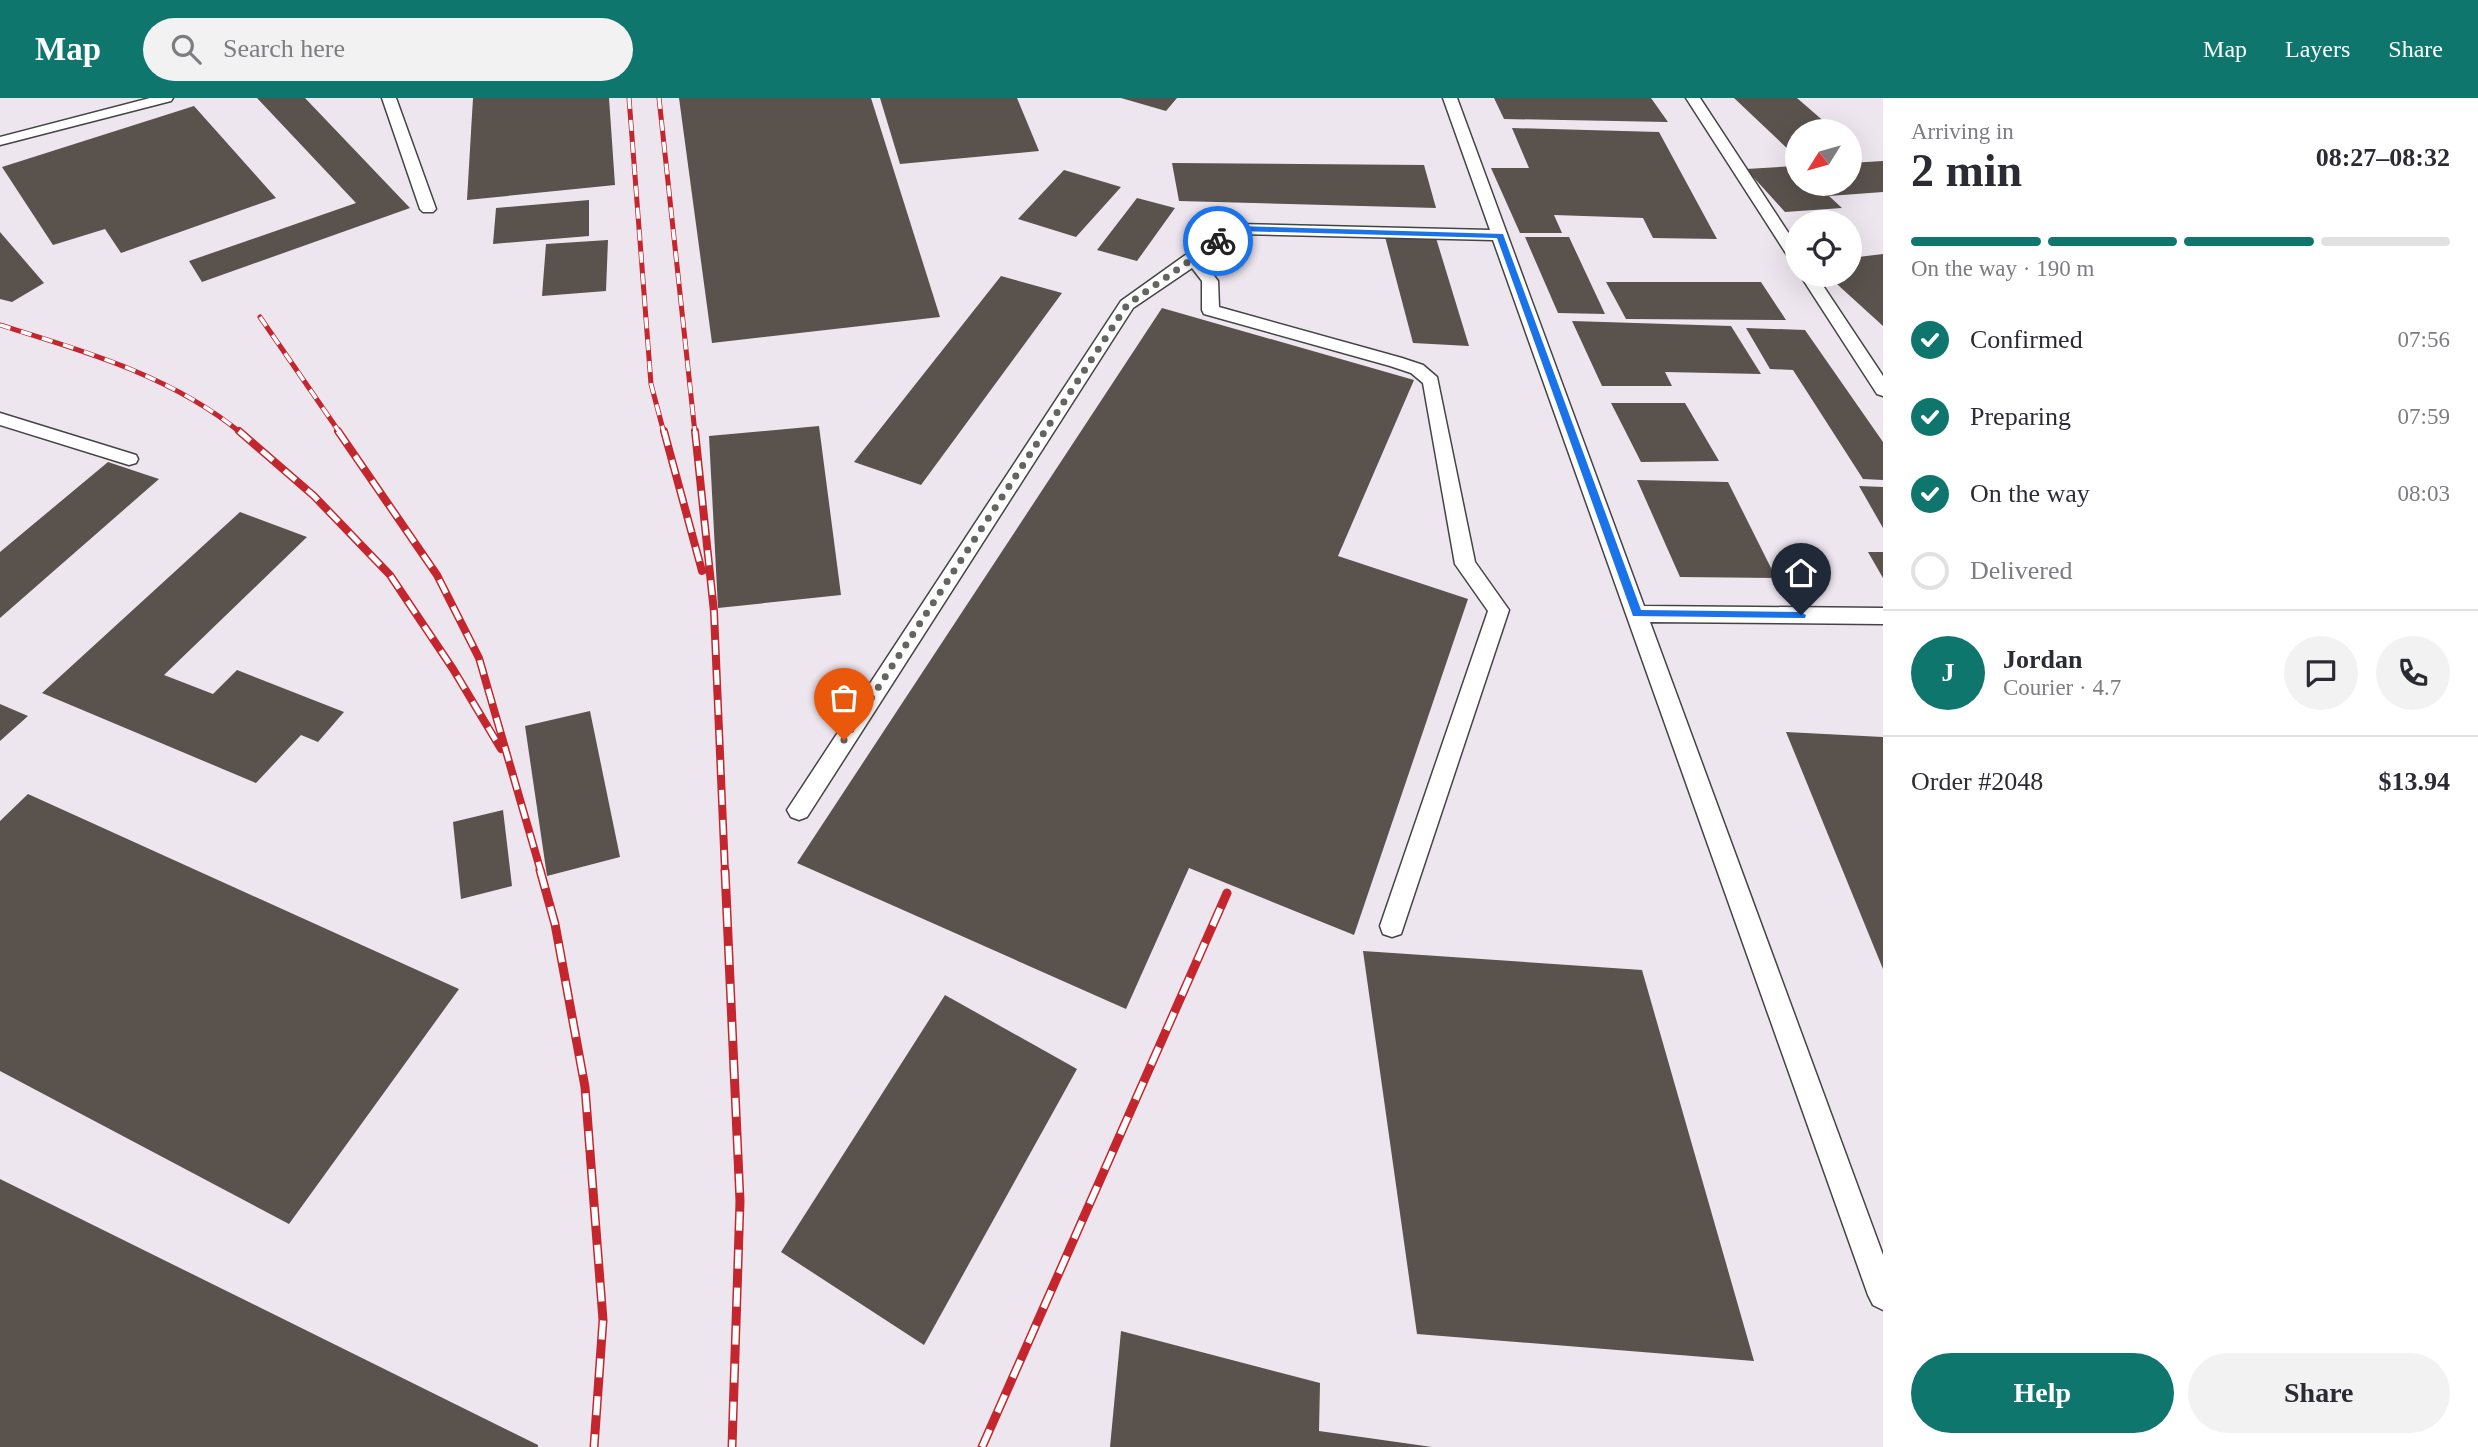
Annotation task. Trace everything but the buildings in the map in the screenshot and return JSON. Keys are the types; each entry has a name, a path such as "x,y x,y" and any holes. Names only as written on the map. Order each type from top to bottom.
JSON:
{"lane":[{"path":"0,141 166,98"},
{"path":"389,98 428,209"},
{"path":"1450,98 1883,1294"},
{"path":"1693,98 1785,240"},
{"path":"799,810 1127,305 1237,229 1500,236"},
{"path":"1190,259 1206,269 1213,291 1210,310 1396,362 1417,369 1431,380 1465,564 1499,610 1392,926"},
{"path":"1816,287 1883,390"},
{"path":"0,419 129,459"},
{"path":"1637,614 1883,616"}],"shaded area":[{"path":"0,98 1883,98 1883,1447 0,1447"}],"railway":[{"path":"629,98 651,384 664,433"},
{"path":"659,98 695,433"},
{"path":"260,317 340,433"},
{"path":"0,325 126,367 186,396 241,433"},
{"path":"239,431 314,496 390,575 453,669 501,749"},
{"path":"338,431 437,575 479,658 541,872"},
{"path":"664,431 702,571"},
{"path":"695,431 714,612 725,872"},
{"path":"540,870 555,924 585,1087 603,1320 594,1447"},
{"path":"725,870 740,1201 732,1447"},
{"path":"982,1447 1227,893"}],"way so far":[{"path":"844,740 1127,305 1218,241"}],"route":[{"path":"1218,241 1237,229 1500,236 1637,614 1801,615"}]}
